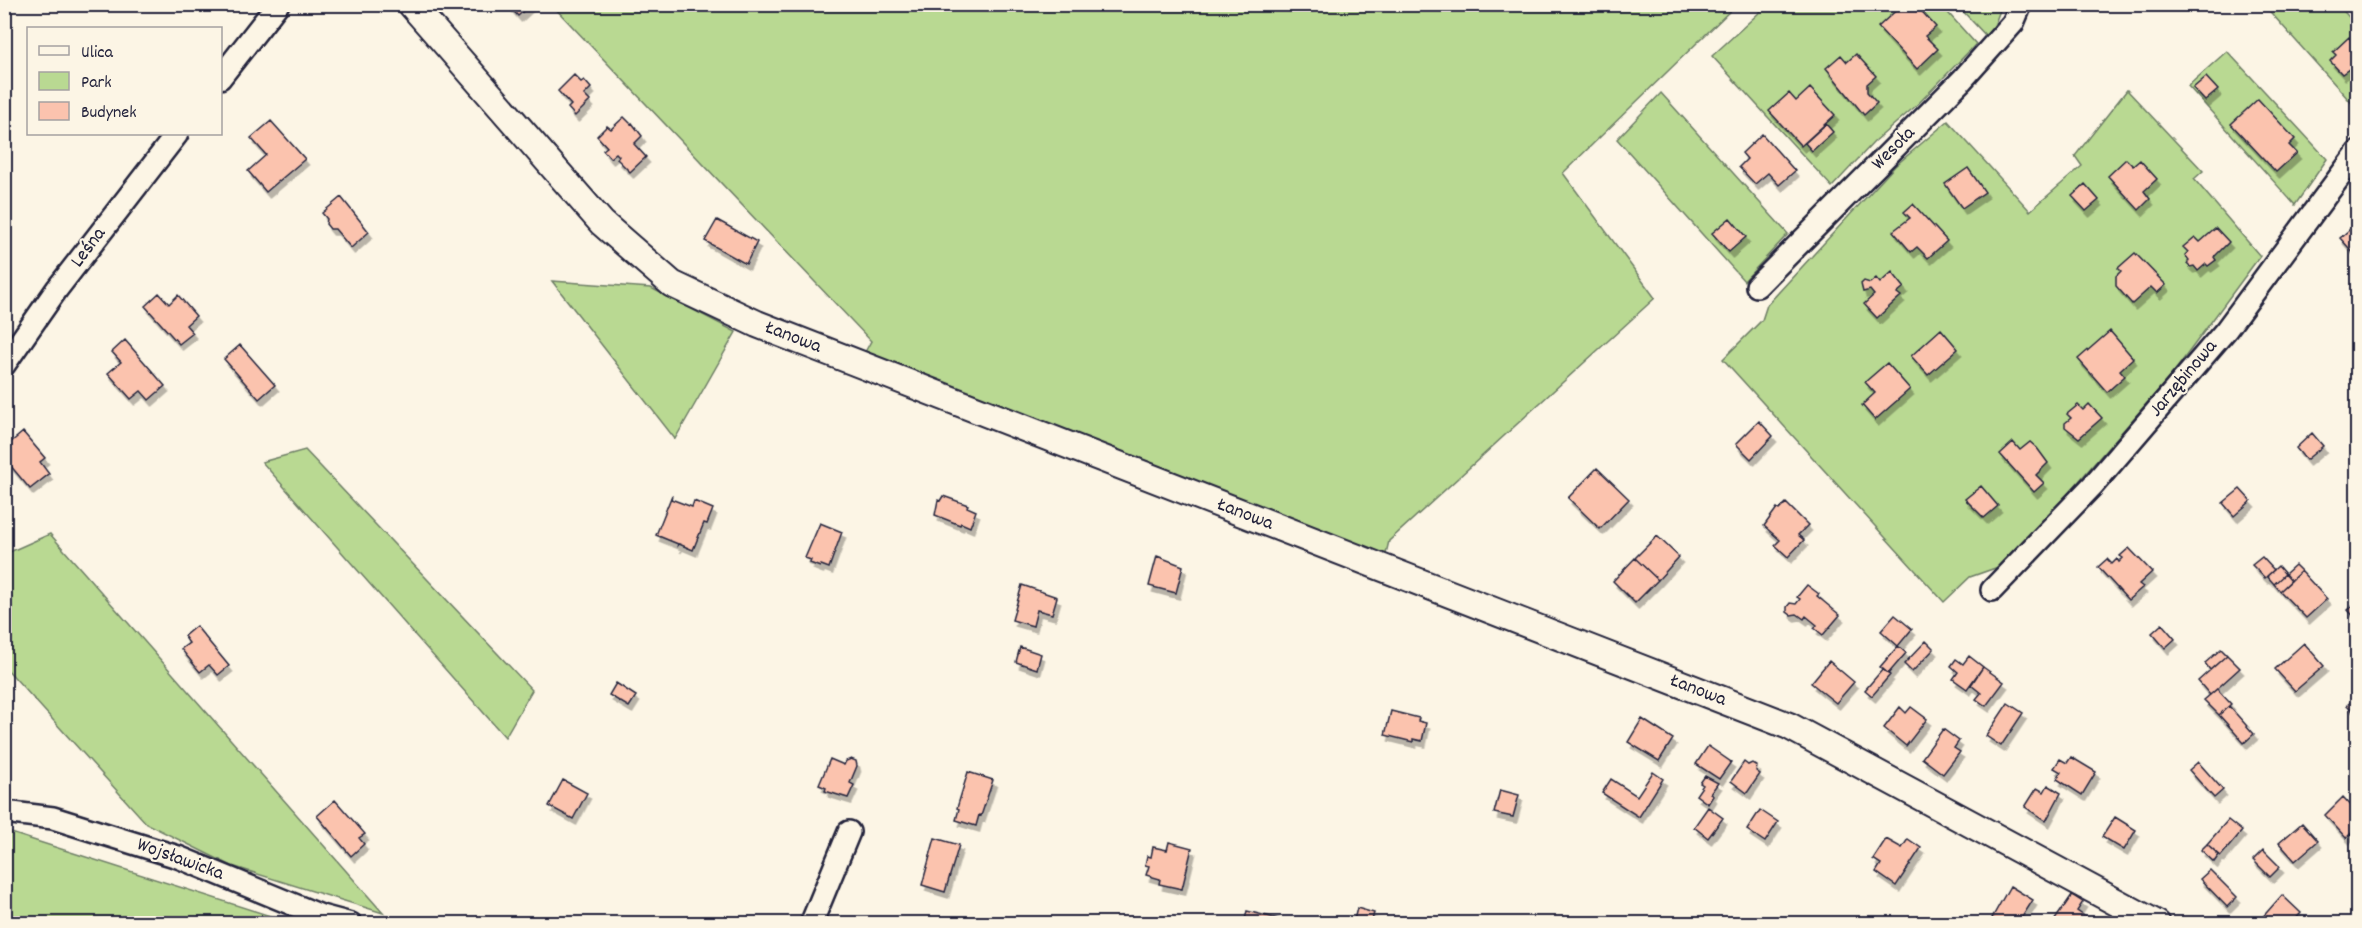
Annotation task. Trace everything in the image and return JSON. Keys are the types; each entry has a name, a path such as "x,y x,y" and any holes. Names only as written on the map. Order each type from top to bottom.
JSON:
{"street":[{"path":"222,75 278,4"},
{"name":"Łanowa","path":"411,4 602,223 672,284 757,324 1789,726 2157,924"},
{"name":"Wesoła","path":"1757,286 1962,80 2013,23 2021,4"},
{"name":"Leśna","path":"4,365 57,289 176,135"},
{"name":"Jarzębinowa","path":"1992,590 2093,485 2226,330 2358,152"},
{"name":"Wojsławicka","path":"4,812 53,818 178,857 311,912 351,924"},
{"path":"811,924 849,832"}],"green space":[{"path":"1755,4 1941,5 1976,44 1918,104 1874,142 1832,187 1712,56 1761,11"},
{"path":"552,5 1736,5 1563,173 1655,298 1389,541 1385,558 865,352 871,341"},
{"path":"1957,5 2002,5 1989,39"},
{"path":"2264,5 2338,5 2357,26 2357,109"},
{"path":"2227,51 2327,159 2295,205 2188,86"},
{"path":"2127,90 2203,171 2194,179 2260,256 2174,372 2046,519 2001,566 1970,577 1944,602 1723,359 1762,320 1767,305 1895,166 1948,121 2030,211 2082,166 2075,156"},
{"path":"1661,93 1788,234 1744,281 1617,139"},
{"path":"552,281 651,288 736,332 675,439"},
{"path":"305,450 532,690 505,737 262,462"},
{"path":"50,534 383,913 232,866 147,824 5,667 5,554"},
{"path":"5,831 292,923 5,923"}],"building":[{"path":"507,4 531,4 518,16"},
{"path":"1903,4 1915,4 1936,27 1925,36 1938,49 1917,69 1878,27"},
{"path":"2349,37 2356,45 2358,44 2358,67 2352,72 2349,69 2342,74 2330,61 2336,55 2333,52"},
{"path":"1856,54 1876,76 1867,84 1867,92 1877,103 1864,115 1826,68 1841,55 1847,62"},
{"path":"574,75 581,82 584,80 591,88 584,95 590,101 575,116 568,108 571,105 558,91"},
{"path":"2206,77 2218,90 2205,101 2193,88"},
{"path":"1810,88 1835,115 1801,146 1769,111 1789,93 1796,101"},
{"path":"2258,99 2295,139 2289,145 2297,153 2276,172 2231,124"},
{"path":"624,117 642,136 634,144 646,157 630,172 617,159 619,156 616,153 610,158 603,150 607,147 597,136 607,126 611,129"},
{"path":"271,121 305,159 266,192 248,171 266,155 251,138"},
{"path":"1826,124 1833,132 1812,151 1805,143"},
{"path":"1762,134 1795,171 1779,185 1768,173 1755,184 1739,167 1747,159 1742,153"},
{"path":"2126,159 2133,166 2140,160 2157,179 2144,191 2150,199 2139,210 2108,176"},
{"path":"1968,168 1985,192 1962,208 1945,184"},
{"path":"2085,184 2099,200 2086,211 2072,196"},
{"path":"341,197 369,232 351,248 335,229 330,229 322,213"},
{"path":"1913,204 1947,241 1928,258 1917,247 1911,252 1893,231 1910,218 1904,212"},
{"path":"1730,218 1746,237 1729,252 1712,233"},
{"path":"717,220 757,242 746,264 705,241"},
{"path":"2356,224 2358,225 2358,258 2340,238"},
{"path":"2216,228 2229,242 2214,257 2216,260 2208,266 2206,264 2198,271 2194,266 2190,267 2185,255 2188,252 2183,247 2195,237 2200,242"},
{"path":"2135,253 2166,285 2157,293 2151,287 2132,304 2116,286 2116,276 2121,271 2118,268"},
{"path":"1892,272 1904,287 1897,293 1901,296 1877,318 1864,304 1874,295 1870,290 1863,292 1861,284 1864,281 1870,283 1876,278 1880,283"},
{"path":"159,293 169,304 178,295 196,316 186,325 193,333 179,344 145,306"},
{"path":"1941,329 1958,349 1928,375 1911,356"},
{"path":"2110,331 2133,358 2120,370 2125,376 2107,392 2078,359"},
{"path":"125,340 165,386 149,400 141,391 131,399 108,373 121,362 112,352"},
{"path":"240,345 275,385 259,399 224,359"},
{"path":"1887,363 1910,389 1875,420 1862,405 1875,393 1865,382"},
{"path":"2089,404 2102,418 2079,438 2065,427 2065,423 2071,418 2067,414 2078,405 2083,410"},
{"path":"1759,421 1773,436 1751,459 1736,444"},
{"path":"23,432 45,458 40,462 49,474 30,489 4,458 4,439 6,438 10,443"},
{"path":"2312,433 2323,446 2306,460 2296,448"},
{"path":"2013,442 2020,450 2030,442 2048,463 2036,475 2044,483 2034,492 2000,454"},
{"path":"1597,468 1629,499 1600,529 1568,498"},
{"path":"1981,486 1998,506 1984,518 1965,499"},
{"path":"2240,489 2251,501 2234,516 2223,503"},
{"path":"672,495 671,499 692,507 694,501 713,509 707,524 704,523 693,550 679,544 677,547 678,544 656,535"},
{"path":"943,496 968,505 967,507 976,511 970,527 935,515 938,500 940,501"},
{"path":"1786,503 1808,525 1798,535 1804,540 1788,557 1775,545 1780,540 1764,526 1777,508 1779,510"},
{"path":"820,523 842,532 829,568 810,563 811,560 805,558"},
{"path":"1657,536 1679,557 1658,580 1635,558"},
{"path":"2129,548 2152,572 2139,584 2143,587 2128,600 2098,567 2107,559 2112,564 2117,559 2119,562 2123,558 2120,556"},
{"path":"1157,556 1183,566 1176,593 1149,586"},
{"path":"2262,557 2274,570 2265,578 2252,565"},
{"path":"1635,558 1658,580 1635,603 1613,581"},
{"path":"2295,565 2301,571 2291,581 2285,574"},
{"path":"2278,566 2285,574 2274,584 2267,576"},
{"path":"2301,571 2327,599 2306,618 2280,591"},
{"path":"2285,574 2291,581 2280,591 2274,584"},
{"path":"1022,585 1057,597 1052,614 1037,610 1033,626 1012,620"},
{"path":"1807,585 1840,615 1823,635 1814,628 1817,625 1806,616 1804,619 1797,614 1791,615 1787,612 1787,607 1790,603 1796,604 1800,599 1797,597"},
{"path":"2358,601 2358,621 2348,610"},
{"path":"1895,615 1912,629 1898,646 1881,631"},
{"path":"2162,624 2175,639 2165,648 2152,633"},
{"path":"196,626 229,666 218,675 209,665 200,672 181,649 189,643 184,636"},
{"path":"1926,641 1934,649 1912,672 1904,664"},
{"path":"2304,643 2324,666 2295,691 2275,669"},
{"path":"1898,646 1906,653 1888,674 1880,667"},
{"path":"1020,647 1041,654 1037,669 1016,662"},
{"path":"2221,649 2227,655 2210,670 2205,663"},
{"path":"2227,655 2240,668 2210,695 2198,681"},
{"path":"1969,656 1983,667 1967,689 1953,679 1958,672 1951,666 1956,659 1963,664"},
{"path":"1829,661 1854,682 1836,703 1811,683"},
{"path":"1983,667 2004,682 1986,706 1976,699 1981,693 1971,685"},
{"path":"1883,669 1890,675 1872,696 1865,690"},
{"path":"616,683 636,696 629,707 609,695"},
{"path":"2217,689 2231,704 2219,715 2204,700"},
{"path":"2358,696 2358,716 2347,705"},
{"path":"2008,703 2023,713 2001,746 1986,736"},
{"path":"2229,706 2254,734 2244,743 2219,715"},
{"path":"1900,707 1906,713 1911,707 1927,719 1906,746 1884,728"},
{"path":"1391,711 1419,718 1418,721 1426,723 1422,741 1413,739 1413,742 1385,735"},
{"path":"1642,719 1673,739 1659,761 1628,742"},
{"path":"1943,729 1959,741 1954,748 1960,752 1943,774 1922,758"},
{"path":"1708,746 1731,762 1719,779 1696,764"},
{"path":"2071,757 2096,772 2082,795 2057,779 2061,772 2054,768 2060,759 2067,763"},
{"path":"830,759 844,765 851,759 856,761 857,766 850,783 854,785 848,798 825,791 826,788 819,785"},
{"path":"1744,762 1757,766 1756,771 1760,774 1747,793 1731,781"},
{"path":"2198,762 2223,790 2214,798 2189,770"},
{"path":"968,772 993,780 976,826 956,820 959,809 957,808"},
{"path":"1653,772 1663,779 1639,817 1602,793 1611,779 1637,796"},
{"path":"1705,776 1718,783 1710,794 1713,796 1708,804 1696,795 1703,785 1700,783"},
{"path":"563,780 587,793 573,819 549,806"},
{"path":"2048,785 2061,793 2046,821 2025,807 2037,788 2044,792"},
{"path":"1500,790 1519,795 1513,817 1494,813"},
{"path":"2343,797 2358,813 2358,827 2346,838 2325,815"},
{"path":"335,800 365,834 359,838 364,844 351,856 317,816"},
{"path":"1708,807 1723,818 1708,838 1694,827"},
{"path":"1760,810 1778,822 1765,842 1747,830"},
{"path":"2115,817 2136,830 2124,850 2102,837"},
{"path":"2228,820 2242,831 2221,856 2207,844"},
{"path":"2302,823 2318,841 2295,861 2279,843"},
{"path":"935,838 959,845 945,892 922,885"},
{"path":"1886,839 1902,848 1908,839 1921,848 1896,886 1876,872 1881,864 1873,859"},
{"path":"1169,842 1192,848 1182,889 1159,884 1160,879 1146,875 1149,866 1145,865 1147,856 1151,857 1153,847 1167,850"},
{"path":"2207,844 2219,855 2214,862 2201,850"},
{"path":"2263,850 2280,867 2270,877 2253,860"},
{"path":"2210,870 2237,897 2227,907 2200,879"},
{"path":"2010,886 2033,900 2019,922 2012,918 2009,924 2002,924 1992,918"},
{"path":"2072,895 2083,902 2077,911 2087,918 2083,924 2052,924"},
{"path":"2282,895 2301,913 2291,924 2264,924 2260,920"},
{"path":"1357,908 1374,913 1371,924 1353,924"},
{"path":"1247,911 1279,919 1278,924 1244,924"}]}
